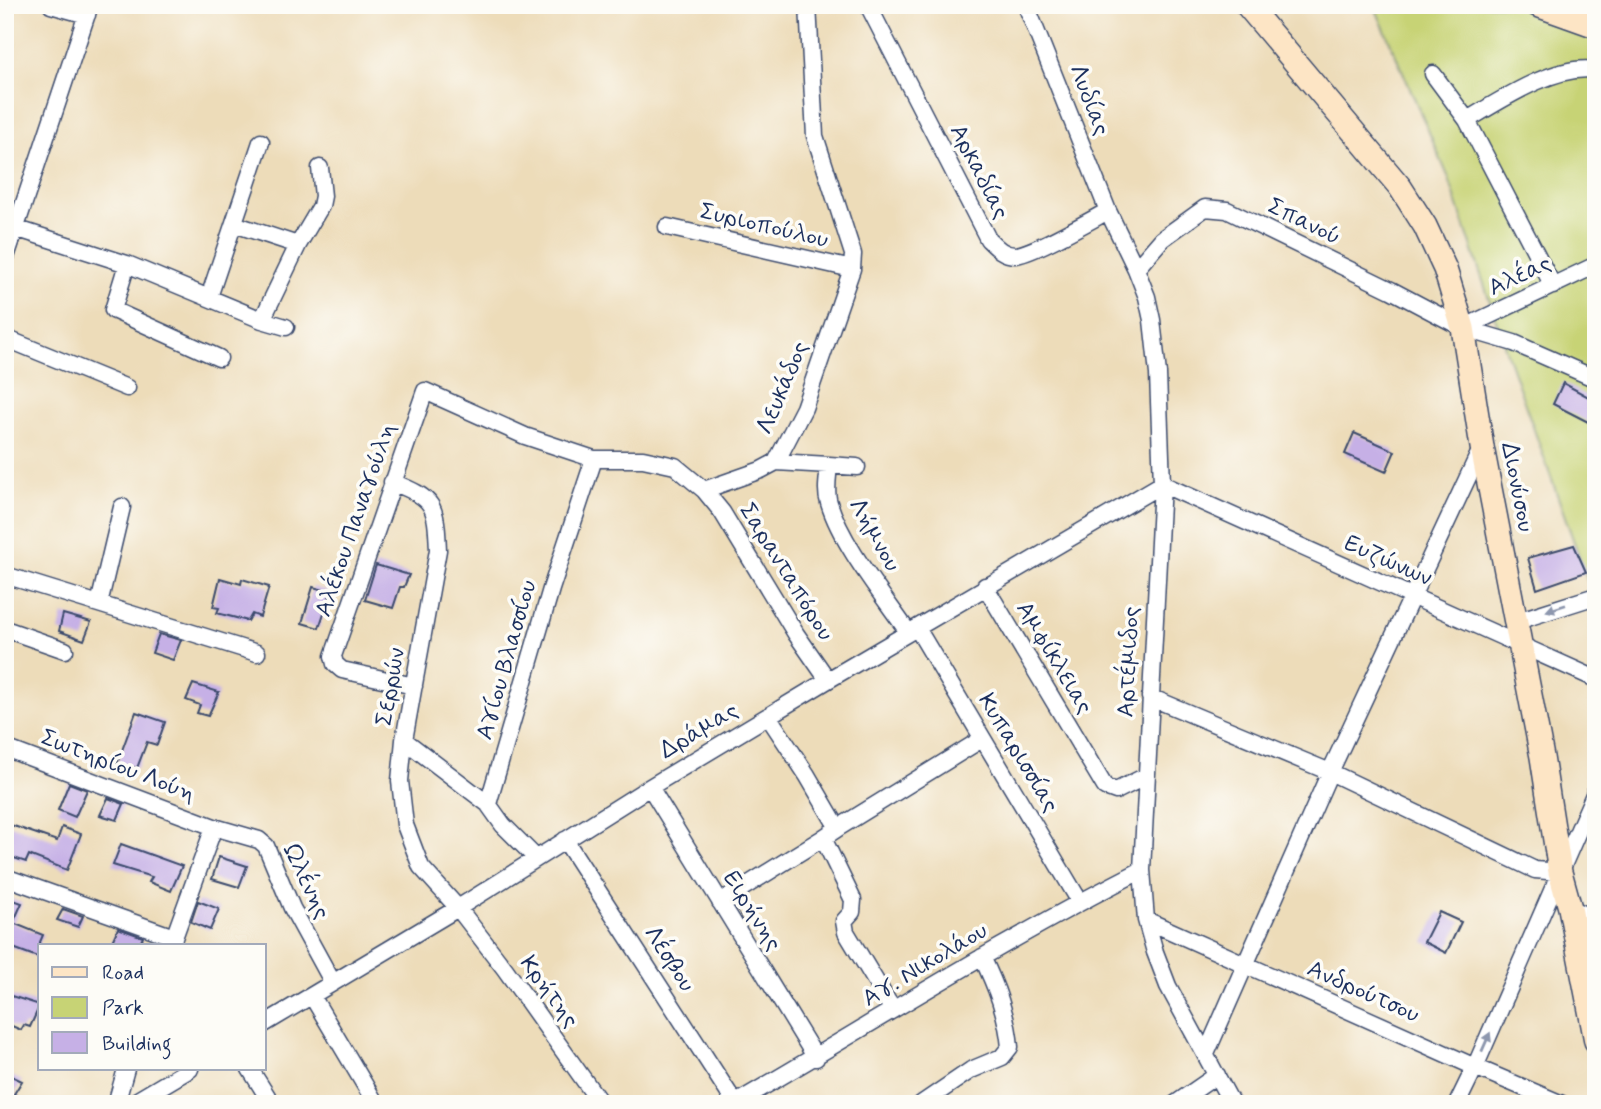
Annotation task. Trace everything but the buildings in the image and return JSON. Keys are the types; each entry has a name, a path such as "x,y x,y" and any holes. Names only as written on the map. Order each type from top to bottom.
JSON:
{"main road":[{"name":"Διονύσου","path":"1247,5 1370,149 1415,208 1440,255 1463,328 1482,447 1522,646 1560,872 1570,908 1596,1041"},
{"path":"1537,5 1596,26"}],"street":[{"path":"5,260 10,224 89,10 51,5"},
{"name":"Λευκάδος","path":"704,490 776,462 804,408 852,269 853,254 815,136 808,5"},
{"name":"Αρκαδίας","path":"868,5 988,239 996,248 1004,253 1023,254 1108,211"},
{"name":"Λυδίας","path":"1026,5 1108,211"},
{"path":"1467,120 1499,101 1544,80 1568,71 1596,69"},
{"path":"1433,74 1467,120 1553,286"},
{"path":"209,297 261,142"},
{"path":"262,320 298,245 321,206 323,196 320,169"},
{"name":"Σπανού","path":"1136,269 1162,239 1205,208 1227,210 1463,328 1514,343 1596,379"},
{"name":"Αρτέμιδος","path":"1108,211 1136,269 1152,320 1158,374 1162,484 1142,870 1146,920 1168,986 1232,1104"},
{"path":"10,224 127,264 262,320 286,327"},
{"path":"234,224 298,245"},
{"name":"Συριοπούλου","path":"667,227 852,269"},
{"path":"127,264 113,310 219,358"},
{"name":"Αλέας","path":"1463,328 1596,265"},
{"path":"5,338 127,387"},
{"name":"Αλέκου Παναγούλη","path":"414,686 342,670 335,664 333,656 425,391 525,436 594,459"},
{"path":"1206,1054 1330,772 1482,447"},
{"path":"594,459 643,459 675,466 704,490"},
{"name":"Αγίου Βλασσίου","path":"488,804 551,589 594,459"},
{"path":"776,462 857,467"},
{"name":"Λήμνου","path":"829,465 829,502 839,524 865,569 912,630"},
{"name":"Σερρών","path":"393,482 422,494 432,505 437,522 438,550 404,740 400,781 408,835 421,867 458,908"},
{"name":"Δράμας","path":"266,1023 458,908 768,716 1162,484"},
{"name":"Ευζώνων","path":"1162,484 1596,679"},
{"name":"Σαρανταπόρου","path":"704,490 722,512 796,634 828,680"},
{"path":"99,604 122,508"},
{"path":"5,575 257,653"},
{"name":"Αμφίκλειας","path":"985,586 1105,787 1116,791 1146,776"},
{"path":"1517,621 1596,596"},
{"path":"5,629 65,650"},
{"name":"Κυπαρισσίας","path":"912,630 982,739 1080,902"},
{"path":"1150,697 1330,772 1535,870 1560,872"},
{"path":"768,716 838,828"},
{"path":"720,902 982,739"},
{"path":"404,740 488,804 503,825 536,859"},
{"name":"Σωτηρίου Λούη","path":"5,748 214,827"},
{"name":"Ειρήνης","path":"650,787 816,1058"},
{"path":"1457,1104 1596,790"},
{"path":"5,877 172,942 214,827"},
{"name":"Ωλένης","path":"214,827 259,840 266,846 292,908 333,983"},
{"path":"823,838 853,900 852,912 844,921 846,932 893,1010"},
{"name":"Λέσβου","path":"565,840 735,1103"},
{"name":"Αγ. Νικολάου","path":"735,1103 816,1058 982,957 1142,870"},
{"name":"Κρήτης","path":"458,908 601,1104"},
{"path":"1570,908 1596,919"},
{"name":"Ανδρούτσου","path":"1146,920 1562,1104"},
{"path":"921,1104 971,1070 1002,1056 1010,1047 998,989 982,957"},
{"path":"312,996 376,1104"},
{"path":"116,1104 126,1070"},
{"path":"131,1104 151,1099 189,1070"},
{"path":"251,1070 272,1104"},
{"path":"1175,1104 1217,1075"}],"green space":[{"path":"1374,5 1596,5 1596,604 1510,362 1448,176"}]}
